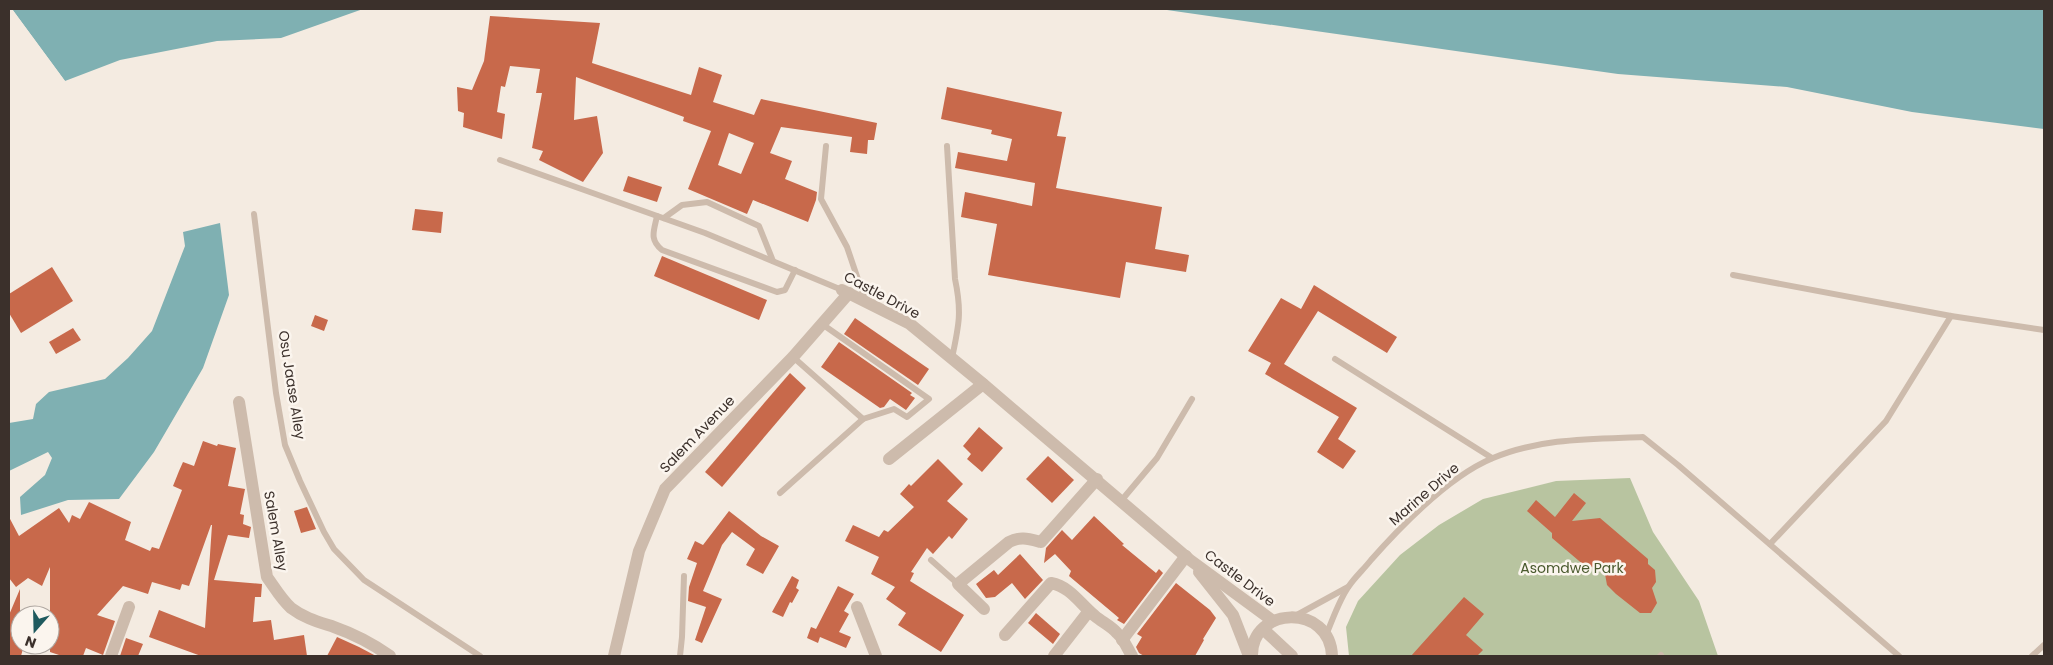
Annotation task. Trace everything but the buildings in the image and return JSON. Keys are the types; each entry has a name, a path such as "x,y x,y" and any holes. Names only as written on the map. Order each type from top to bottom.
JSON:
{"street":[{"name":"Castle Drive","path":"846,291 910,324 952,358 1268,625 1292,656"},
{"name":"Salem Avenue","path":"614,656 639,551 664,489 793,357 822,324 846,291"},
{"path":"889,459 983,384"},
{"name":"Salem Alley","path":"239,402 268,577 281,598 293,610 311,620 336,628 362,640 390,656"},
{"path":"984,610 958,584 1016,538 1041,542 1097,480"},
{"name":"Castle Drive","path":"1188,558 1233,615 1251,656"},
{"path":"1122,640 1188,558"},
{"path":"1005,635 1051,583 1068,589 1089,611 1117,632 1130,656"},
{"path":"111,656 129,607"},
{"path":"856,607 876,656"},
{"path":"1054,656 1089,611"},
{"path":"1251,656 1255,640 1268,625 1284,617 1295,616 1307,619 1318,625 1326,634 1332,648 1332,656"}],"lane":[{"path":"826,146 821,200 848,247 865,300"},
{"path":"947,146 955,279 959,298 960,321 952,358"},
{"name":"Castle Drive","path":"500,160 660,217 846,291"},
{"path":"773,261 758,226 707,202 682,204 660,217 653,236 654,243 662,250 777,292 784,290 795,270"},
{"name":"Osu Jaase Alley","path":"254,214 275,384 285,445 324,532 334,549 364,580 480,656"},
{"path":"1733,275 1951,316 2044,330"},
{"path":"1770,544 1886,421 1951,316"},
{"path":"780,493 863,419 894,409 907,417 929,399 822,324"},
{"path":"793,357 863,419"},
{"path":"1335,359 1492,458"},
{"path":"1121,501 1157,458 1192,399"},
{"name":"Marine Drive","path":"1326,634 1348,587 1387,543 1426,504 1462,475 1492,458 1524,448 1555,442 1643,437 1899,656"},
{"path":"931,560 958,584"},
{"path":"680,656 684,576"},
{"name":"Marine Drive","path":"1295,616 1348,587"},
{"path":"2032,656 2044,645"}],"green space":[{"name":"Asomdwe Park","path":"1630,478 1653,532 1699,601 1718,656 1349,656 1346,627 1358,601 1400,555 1439,525 1483,499 1556,481"}],"water":[{"path":"12,9 363,9 281,38 217,41 120,60 65,81"},
{"path":"1160,9 2044,9 2044,129 1912,112 1787,87 1618,74"},
{"path":"220,223 229,295 203,368 154,452 119,499 68,500 21,515 20,497 45,475 52,458 48,452 9,471 9,423 33,419 36,404 49,392 105,379 128,358 152,331 185,246 183,232"}],"pier":[{"path":"10,9 12,9 65,81 63,83"}]}
